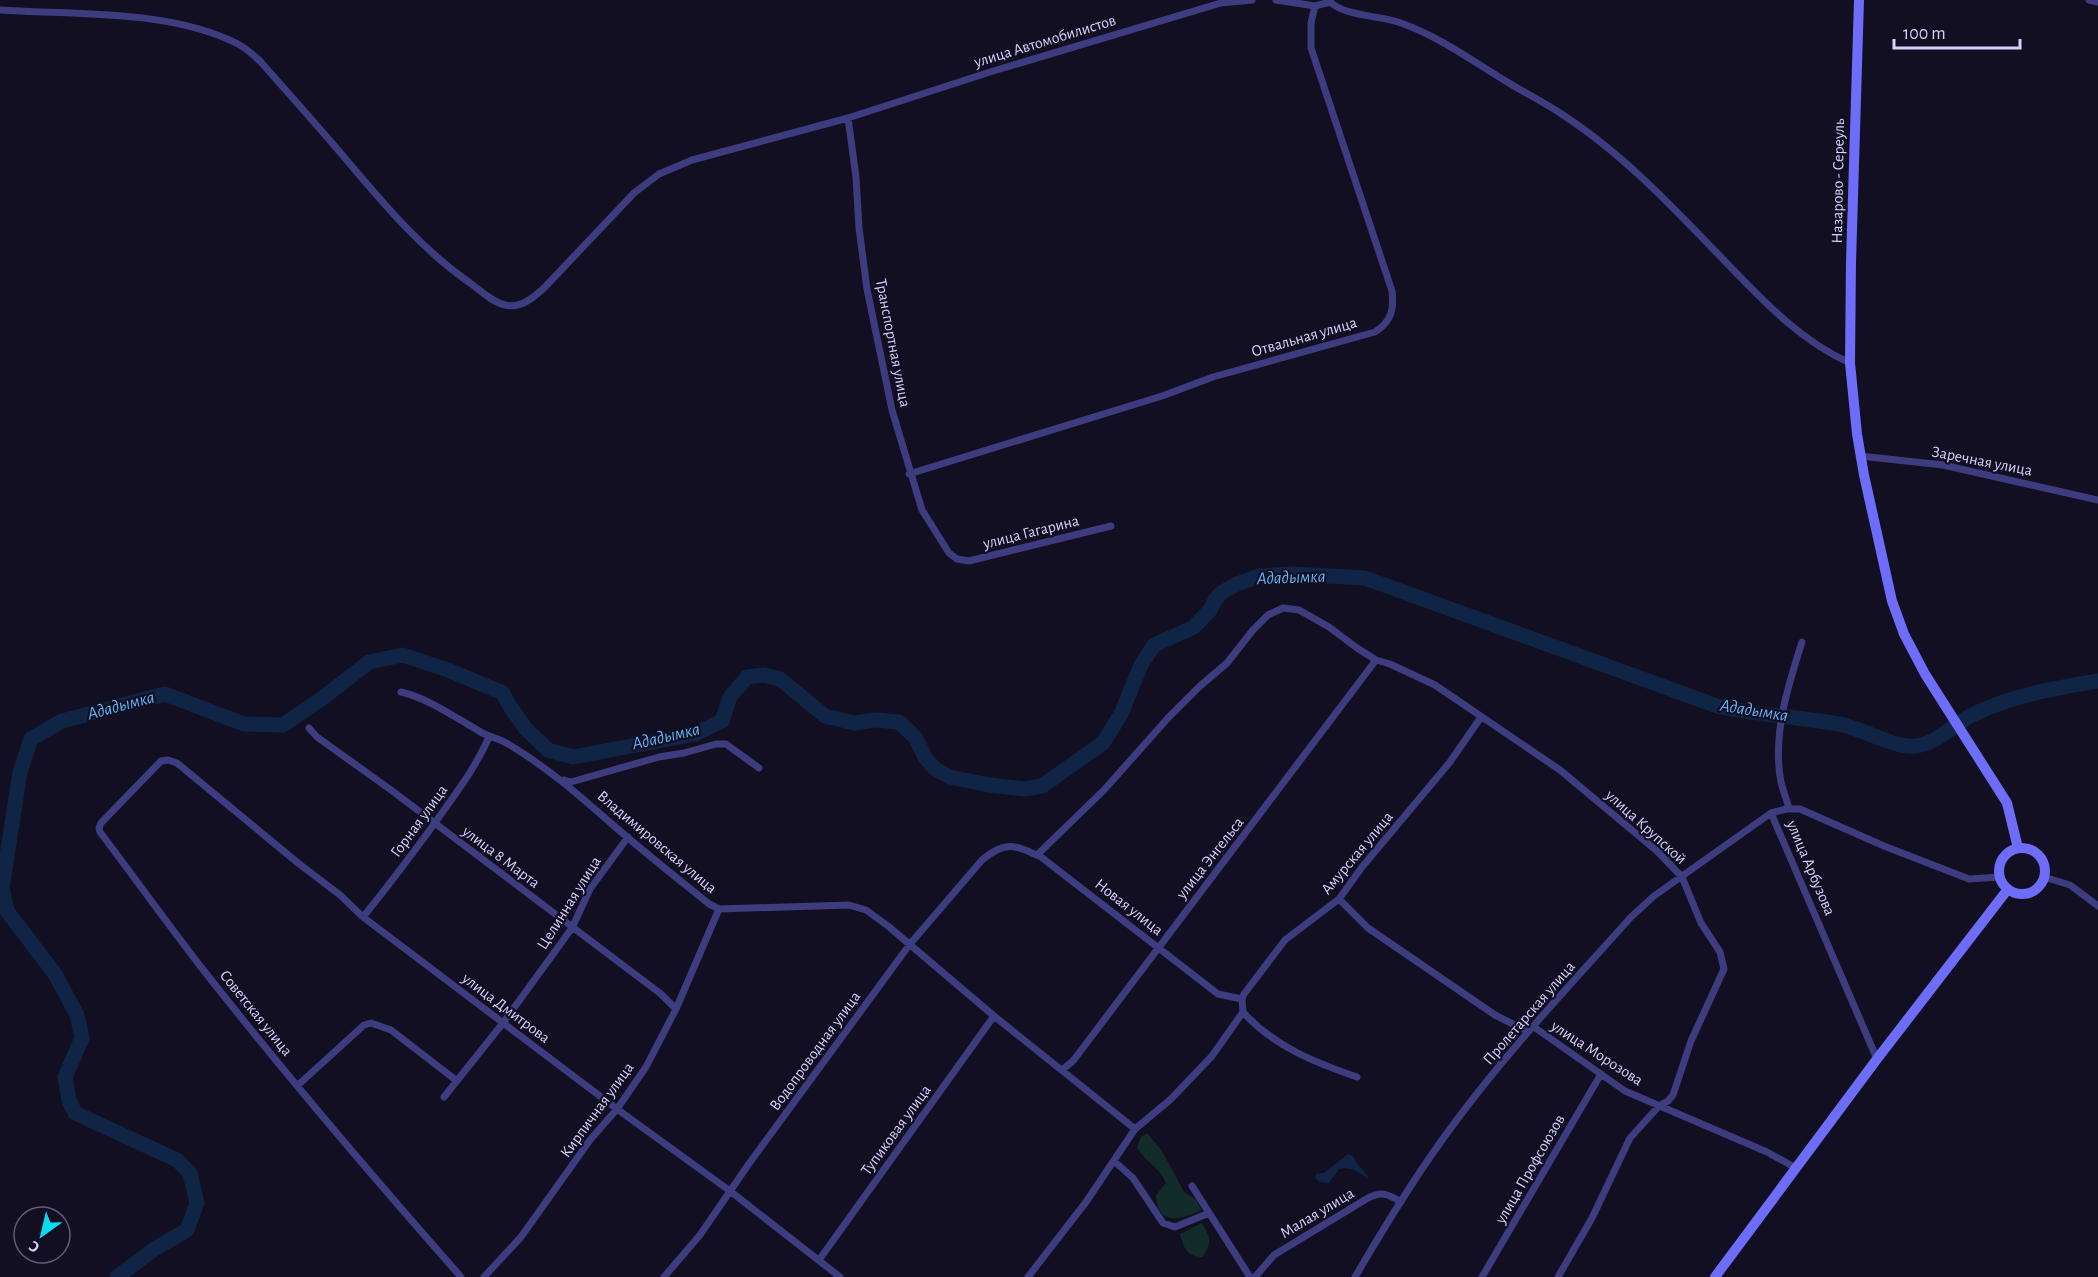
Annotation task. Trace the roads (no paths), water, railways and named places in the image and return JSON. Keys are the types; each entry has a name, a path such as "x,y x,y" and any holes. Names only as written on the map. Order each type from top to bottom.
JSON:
{"street":[{"name":"улица Автомобилистов","path":"0,10 147,18 210,32 240,45 260,61 388,210 412,234 455,273 494,300 507,306 520,305 538,294 634,193 659,174 692,160 848,118 990,72 1221,3 1252,0"},
{"path":"1276,0 1315,6 1329,1 1348,11 1400,22 1444,43 1564,115 1622,159 1669,203 1759,296 1808,340 1850,363"},
{"name":"Назарово - Сереуль","path":"1859,0 1850,363 1860,456 1892,601 1904,634 1926,674 2007,803 2018,848"},
{"path":"2089,0 2098,2"},
{"name":"Отвальная улица","path":"909,474 1162,396 1213,377 1375,332 1388,322 1394,305 1392,291 1311,48 1311,23 1315,6"},
{"name":"Транспортная улица","path":"848,118 867,289 892,410 909,474 922,510 949,553 957,559"},
{"name":"Заречная улица","path":"1860,456 1943,465 2098,500"},
{"name":"улица Гагарина","path":"957,559 969,561 1111,526"},
{"name":"улица Крупской","path":"1037,855 1104,790 1168,718 1227,663 1268,615 1283,608 1299,610 1329,627 1376,660 1435,685 1560,770 1657,851 1682,877 1701,923 1720,952 1724,969 1691,1041 1673,1095 1659,1106 1630,1138 1592,1218 1558,1277"},
{"path":"1789,809 1781,781 1779,744 1784,705 1802,642"},
{"name":"улица Энгельса","path":"1062,1070 1073,1061 1376,660"},
{"name":"Владимировская улица","path":"401,692 413,695 489,737 506,743 556,777 576,791 709,904 718,909 849,905 866,910 1135,1129"},
{"name":"Амурская улица","path":"1242,999 1285,940 1339,899 1362,867 1450,762 1481,717"},
{"name":"улица 8 Марта","path":"309,728 317,737 661,994 676,1009"},
{"name":"Горная улица","path":"363,917 435,823 478,759 489,737"},
{"path":"556,777 571,782 659,757 716,744 726,744 759,768"},
{"name":"улица Дмитрова","path":"161,761 168,760 177,763 205,784 363,917 617,1109 730,1191 840,1277"},
{"name":"Советская улица","path":"161,761 101,823 100,832 201,967 297,1086 461,1277"},
{"name":"улица Арбузова","path":"1877,1059 1771,813 1800,809 1884,846 1969,879 2000,877"},
{"name":"Пролетарская улица","path":"1355,1277 1401,1202 1461,1114 1631,917 1654,896 1771,813"},
{"name":"Целинная улица","path":"444,1096 503,1023 572,928 590,889 628,837"},
{"name":"Новая улица","path":"996,848 1018,846 1037,855 1218,994 1242,999"},
{"name":"Водопроводная улица","path":"664,1277 700,1235 910,944 982,860 996,848"},
{"path":"2028,848 2038,855 2044,865 2044,877 2039,886 2029,892 2015,893 2008,889 2000,877 2002,859 2009,851 2028,848"},
{"path":"2044,877 2070,885 2098,906"},
{"path":"1715,1277 1877,1059 2008,889"},
{"name":"улица Морозова","path":"1339,899 1368,928 1495,1016 1523,1029 1534,1027 1625,1091 1767,1152 1796,1168"},
{"name":"Кирпичная улица","path":"484,1277 521,1237 590,1140 617,1109 646,1067 676,1009 718,909"},
{"path":"1028,1277 1086,1202 1135,1129 1171,1100 1212,1056 1243,1012 1242,999"},
{"path":"1243,1012 1269,1035 1297,1053 1315,1063 1357,1077"},
{"name":"Тупиковая улица","path":"819,1260 994,1016"},
{"path":"297,1086 364,1025 370,1023 391,1030 457,1081"},
{"name":"улица Профсоюзов","path":"1482,1277 1601,1074"},
{"path":"1114,1161 1133,1178 1163,1223 1175,1227 1209,1213"},
{"path":"1192,1186 1250,1277"},
{"name":"Малая улица","path":"1255,1277 1274,1255 1368,1198 1382,1193 1401,1202"}],"water":[{"path":"1348,1154 1353,1156 1369,1180 1347,1168 1339,1169 1329,1183 1320,1182 1315,1178 1316,1174 1324,1173"}],"waterway":[{"name":"Ададымка","path":"117,1277 153,1250 187,1230 197,1203 190,1173 177,1160 75,1113 69,1100 65,1077 82,1038 77,1015 55,974 7,911 2,888 20,772 31,739 62,721 165,694 244,724 283,725 369,662 403,655 448,670 503,693 526,729 548,750 573,757 695,734 722,721 730,697 747,677 764,675 780,679 825,716 854,723 875,720 899,722 915,737 925,757 935,769 950,777 1025,789 1042,786 1103,743 1121,714 1141,665 1154,645 1194,627 1211,609 1221,593 1237,584 1259,576 1293,574 1365,578 1717,706 1839,724 1906,746 1929,742 1970,716 2001,703 2049,690 2098,681"}]}
